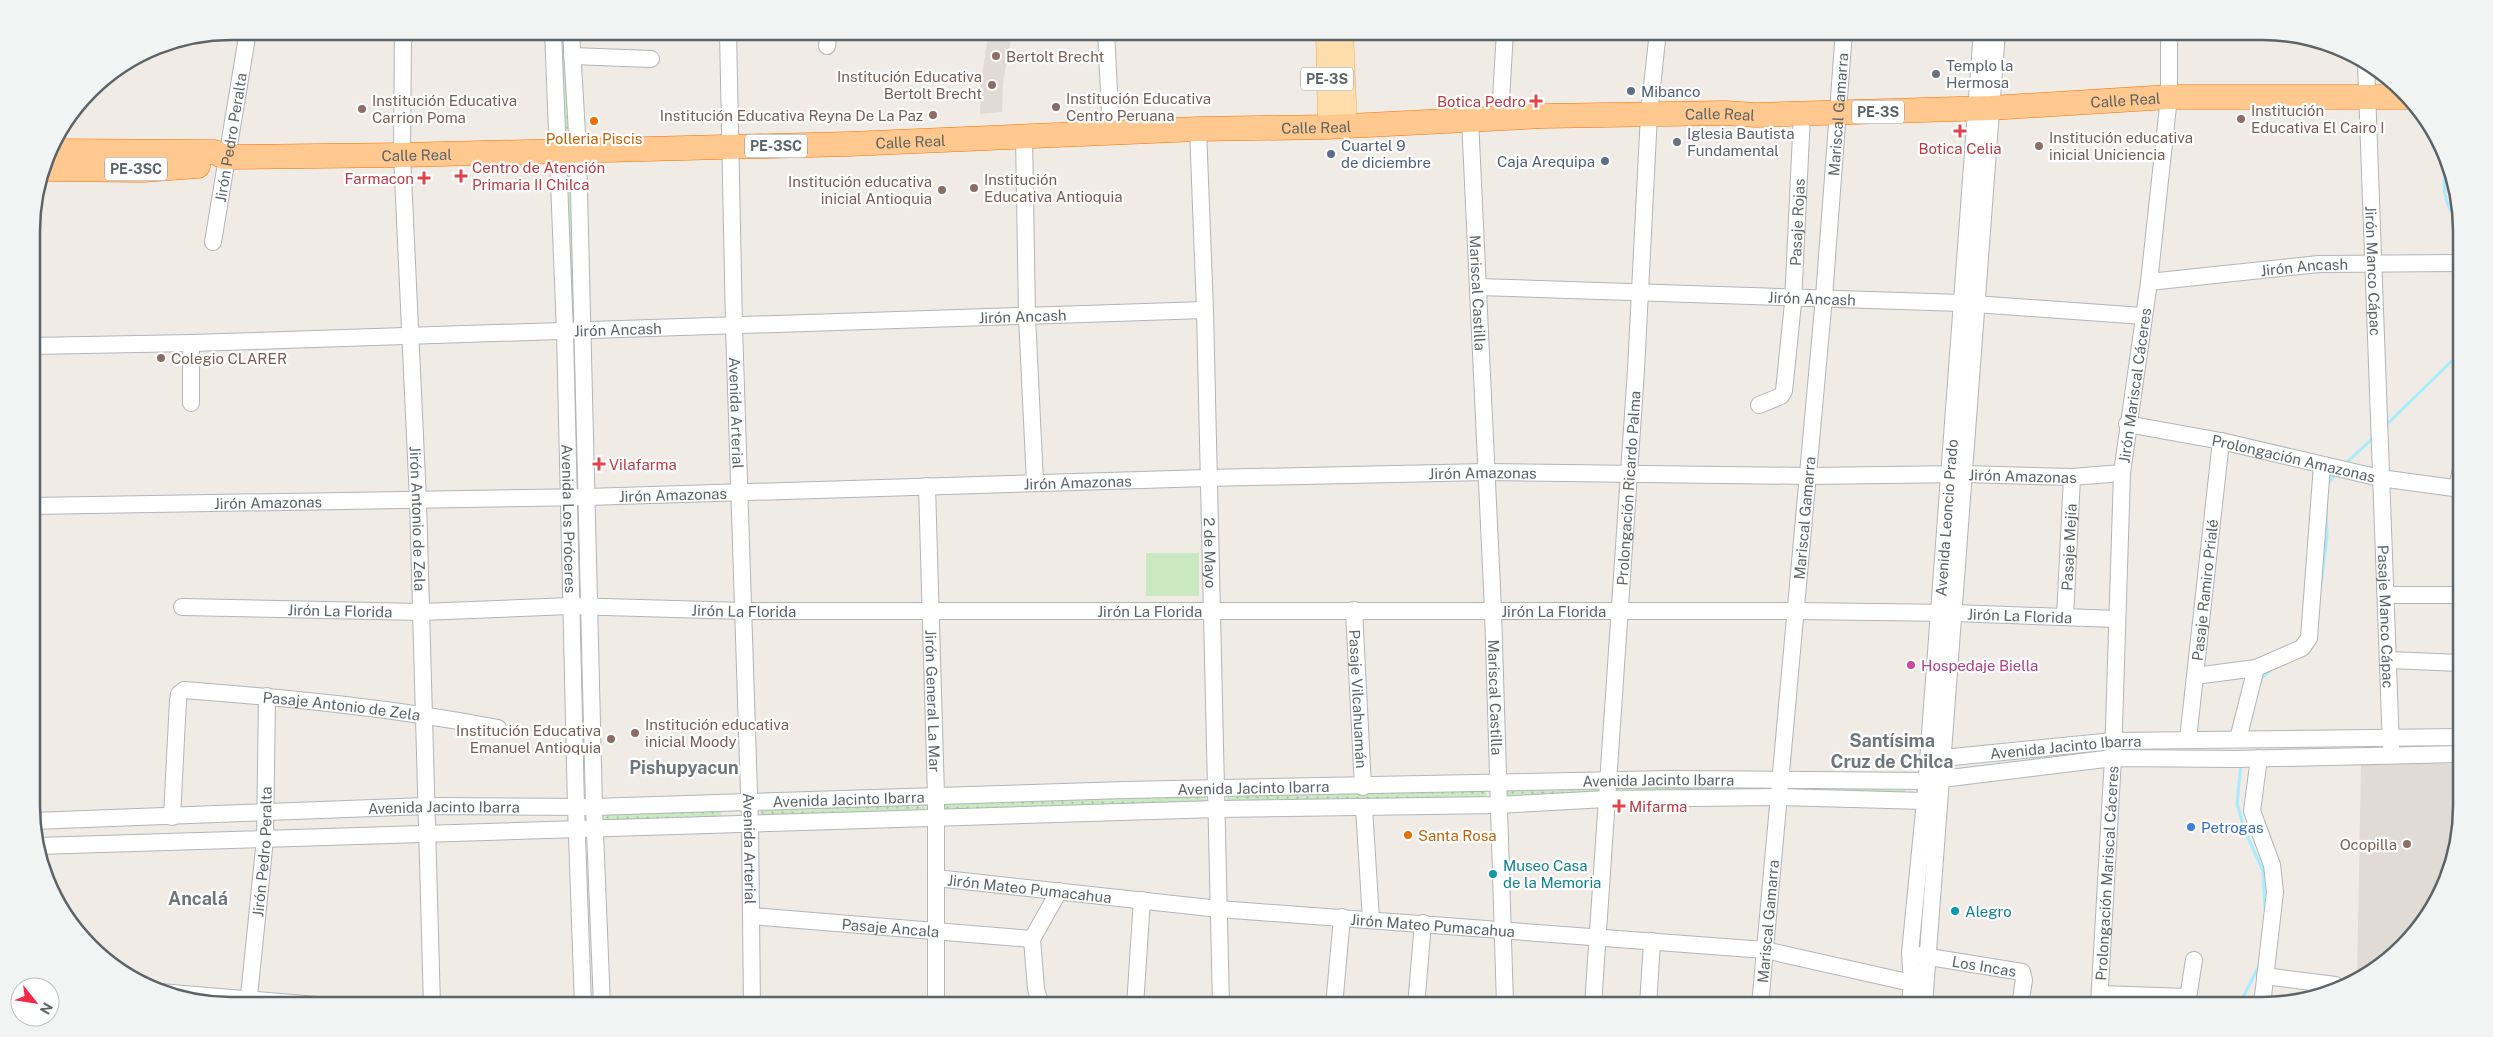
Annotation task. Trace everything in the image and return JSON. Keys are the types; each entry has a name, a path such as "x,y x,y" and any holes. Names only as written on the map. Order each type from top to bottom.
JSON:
{"highway":[{"name":"Calle Real","path":"54,161 143,170 213,165 225,157 402,155 849,144 1198,129 1338,126 1500,118 1648,114 1802,114 1983,108 2169,97 2398,97"}],"main road":[{"name":"PE-3S","path":"1327,40 1338,126"},
{"name":"PE-3S","path":"1338,126 1343,40"}],"street":[{"name":"Jirón Pedro Peralta","path":"213,242 225,157 246,40"},
{"name":"Jirón Antonio de Zela","path":"403,40 402,155 418,501 432,997"},
{"name":"Avenida Los Próceres","path":"554,40 567,150 583,330 594,807 602,997"},
{"name":"Avenida Los Próceres","path":"571,40 567,150 565,332 570,606 583,997"},
{"name":"Avenida Arterial","path":"728,40 734,326 741,492 750,824 752,997"},
{"path":"1106,40 1111,133"},
{"path":"1500,118 1504,40"},
{"name":"Prolongación Ricardo Palma","path":"1594,997 1628,474 1648,114 1657,40"},
{"name":"Mariscal Gamarra","path":"1761,997 1809,476 1843,40"},
{"name":"Avenida Leoncio Prado","path":"1913,997 1927,958 1934,780 1983,108 1982,40"},
{"name":"Avenida Leoncio Prado","path":"1983,108 1995,40"},
{"name":"Jirón Mariscal Cáceres","path":"2113,741 2122,473 2127,424 2149,282 2169,97 2169,40"},
{"path":"572,56 651,58"},
{"name":"Jirón Manco Cápac","path":"2366,71 2380,478"},
{"name":"Pasaje Rojas","path":"1759,405 1781,396 1784,391 1793,296 1802,114"},
{"name":"Mariscal Castilla","path":"1470,119 1493,610 1504,997"},
{"name":"2 de Mayo","path":"1198,129 1217,790 1221,997"},
{"path":"1024,136 1027,316 1035,483"},
{"name":"Jirón Ancash","path":"2149,282 2319,264 2453,263"},
{"name":"Jirón Ancash","path":"1478,287 1968,303 2143,316"},
{"name":"Jirón Ancash","path":"40,346 565,332 1204,310"},
{"path":"191,343 191,403"},
{"name":"Prolongación Amazonas","path":"2127,424 2221,441 2380,478 2453,488"},
{"name":"Pasaje Ramiro Prialé","path":"2188,739 2221,441"},
{"path":"2195,676 2256,668 2302,648 2309,638 2324,465"},
{"name":"Jirón Amazonas","path":"40,506 418,501 1208,478 1486,472 1809,476 1956,474 2072,477 2122,473"},
{"name":"Pasaje Mejía","path":"2065,617 2072,477"},
{"name":"Pasaje Manco Cápac","path":"2380,478 2389,660 2391,755"},
{"name":"Jirón General La Mar","path":"927,486 936,796 936,997"},
{"path":"2386,595 2453,595"},
{"name":"Jirón La Florida","path":"182,607 421,612 570,606 744,611 1796,611 1946,613 2117,619"},
{"name":"Pasaje Vilcahuamán","path":"1354,610 1363,787"},
{"name":"Avenida Leoncio Prado","path":"1934,780 1943,758 1946,613"},
{"path":"2389,660 2453,663"},
{"path":"2240,739 2256,668"},
{"name":"Pasaje Antonio de Zela","path":"172,817 178,700 179,694 184,690 267,696 424,714 498,728"},
{"name":"Jirón Pedro Peralta","path":"249,997 266,839 264,814 267,696"},
{"name":"Avenida Jacinto Ibarra","path":"1943,758 2113,741 2453,738"},
{"name":"Prolongación Mariscal Cáceres","path":"2099,997 2113,741"},
{"name":"Avenida Jacinto Ibarra","path":"40,821 264,814 426,806 594,807 1125,790 1363,787 1607,780 1934,780 2113,758 2235,759 2453,754"},
{"path":"2257,758 2252,811 2272,865 2275,892 2263,997"},
{"path":"1925,800 1934,780"},
{"path":"1124,813 1125,790"},
{"name":"Avenida Jacinto Ibarra","path":"45,846 596,830 1217,809 1498,805 1606,798 1779,797 1925,800"},
{"name":"Avenida Leoncio Prado","path":"1922,997 1910,953 1925,800"},
{"path":"1364,808 1371,919"},
{"name":"Jirón Mateo Pumacahua","path":"936,878 1219,908 1765,950 1919,984"},
{"path":"1038,997 1032,939 1059,891"},
{"path":"1136,997 1142,900"},
{"name":"Pasaje Ancala","path":"750,916 1032,939"},
{"path":"1335,997 1342,917"},
{"path":"1417,997 1423,923"},
{"path":"1649,997 1652,941"},
{"name":"Los Incas","path":"1910,953 1927,958 2022,972 2024,980 2021,997"},
{"path":"2188,997 2194,960"},
{"path":"2265,976 2329,984"}],"shaded area":[{"name":"Bertolt Brecht","path":"988,40 1010,40 1003,83 1002,112 980,114 981,81"},
{"name":"Ocopilla","path":"2361,763 2453,764 2453,818 2451,831 2443,867 2433,890 2421,912 2406,932 2388,950 2357,971"}],"green space":[{"path":"561,40 566,40 569,137 564,139"},
{"path":"570,168 575,318 570,323 565,169"},
{"path":"1146,553 1199,553 1199,596 1146,596"},
{"path":"1599,783 1598,793 1507,797 1506,791 1545,786"},
{"path":"1756,783 1768,792 1616,794 1615,786"},
{"path":"1791,783 1905,787 1907,796 1792,793"},
{"path":"1484,787 1487,797 1225,803 1229,796"},
{"path":"1206,795 1205,805 942,810 943,802"},
{"path":"927,803 925,814 759,817 761,809"},
{"path":"721,809 722,819 607,822 603,820 604,815"}],"waterway":[{"path":"2445,177 2444,191 2452,212"},
{"path":"2384,427 2453,360"},
{"path":"2344,465 2374,437"},
{"path":"2328,484 2336,473"},
{"path":"2321,585 2327,536 2326,507"},
{"path":"2260,679 2271,670"},
{"path":"2241,764 2237,803 2244,829 2263,871 2265,910"},
{"path":"2243,997 2259,966"}],"place":[{"name":"Bertolt Brecht","path":"996,56"},
{"name":"Templo la Hermosa","path":"1936,74"},
{"name":"Institución Educativa Bertolt Brecht","path":"992,85"},
{"name":"Mibanco","path":"1631,91"},
{"name":"Botica Pedro","path":"1536,101"},
{"name":"Institución Educativa Centro Peruana","path":"1056,107"},
{"name":"Institución Educativa Carrion Poma","path":"362,109"},
{"name":"Institución Educativa Reyna De La Paz","path":"933,115"},
{"name":"Institución Educativa El Cairo I","path":"2241,119"},
{"name":"Polleria Piscis","path":"594,121"},
{"name":"Botica Celia","path":"1960,131"},
{"name":"Iglesia Bautista Fundamental","path":"1677,142"},
{"name":"Institución educativa inicial Uniciencia","path":"2039,146"},
{"name":"Cuartel 9 de diciembre","path":"1331,154"},
{"name":"Caja Arequipa","path":"1605,161"},
{"name":"Centro de Atención Primaria II Chilca","path":"461,176"},
{"name":"Farmacon","path":"424,178"},
{"name":"Institución Educativa Antioquia","path":"974,188"},
{"name":"Institución educativa inicial Antioquia","path":"942,190"},
{"name":"Colegio CLARER","path":"161,358"},
{"name":"Vilafarma","path":"599,464"},
{"name":"Hospedaje Biella","path":"1911,665"},
{"name":"Institución educativa inicial Moody","path":"635,733"},
{"name":"Institución Educativa Emanuel Antioquia","path":"611,739"},
{"name":"Mifarma","path":"1619,806"},
{"name":"Petrogas","path":"2191,827"},
{"name":"Santa Rosa","path":"1408,835"},
{"name":"Ocopilla","path":"2407,844"},
{"name":"Museo Casa de la Memoria","path":"1493,874"},
{"name":"Alegro","path":"1955,911"}],"district":[{"name":"Santísima Cruz de Chilca","path":"1892,750"},
{"name":"Pishupyacun","path":"684,767"},
{"name":"Ancalá","path":"198,898"}]}
